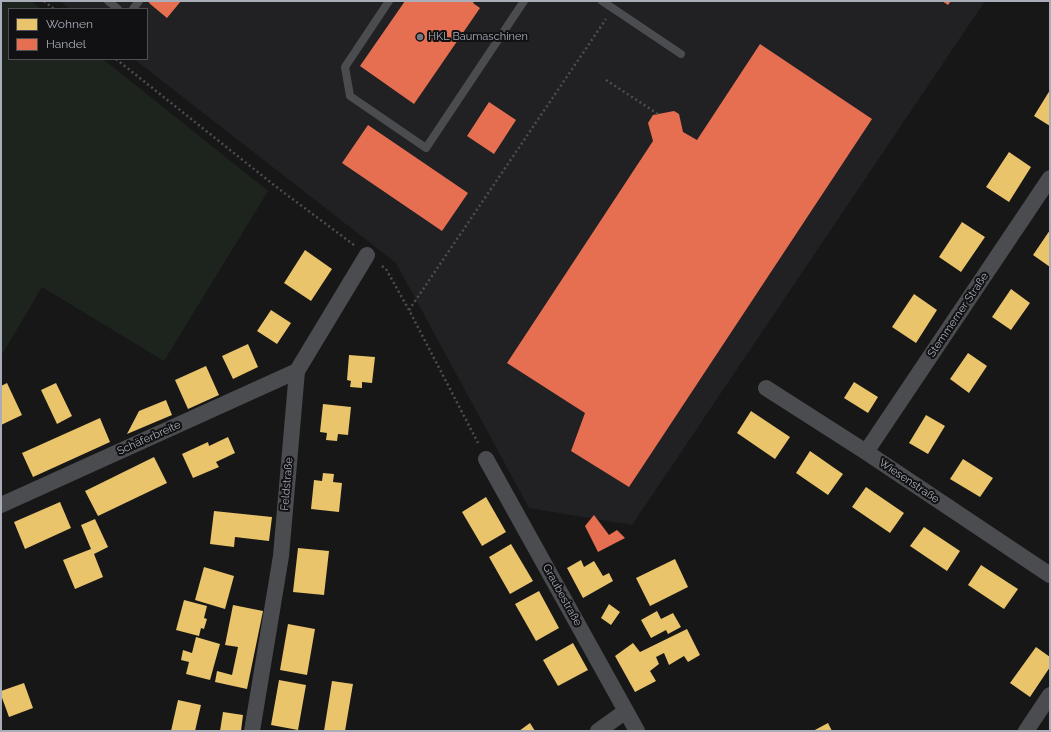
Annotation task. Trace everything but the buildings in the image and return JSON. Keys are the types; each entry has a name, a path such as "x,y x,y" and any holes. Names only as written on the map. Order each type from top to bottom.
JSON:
{"street":[{"name":"Stemmerner Straße","path":"866,452 1050,178"},
{"name":"Feldstraße","path":"252,731 281,556 297,371 367,255"},
{"name":"Schäferbreite","path":"1,506 297,371"},
{"name":"Wiesenstraße","path":"766,388 866,452 1050,575"},
{"name":"Graubestraße","path":"486,459 637,731"},
{"path":"1026,731 1050,695"},
{"path":"598,731 626,710"}],"lane":[{"path":"108,1 117,8"},
{"path":"389,1 345,67 350,96 426,148 524,1"},
{"path":"602,1 681,54"}],"path":[{"path":"44,1 53,8"},
{"path":"409,310 614,9"},
{"path":"117,60 279,189 386,269 409,310 486,459"},
{"path":"606,80 658,114"}],"shaded area":[{"path":"1,1 31,1 40,8 8,8 8,60 104,60 268,191 164,361 42,287 1,356"},
{"path":"60,1 985,1 632,525 529,508 396,263 135,60 148,60 148,8 69,8"}],"place":[{"name":"HKL Baumaschinen","path":"420,37"}]}
